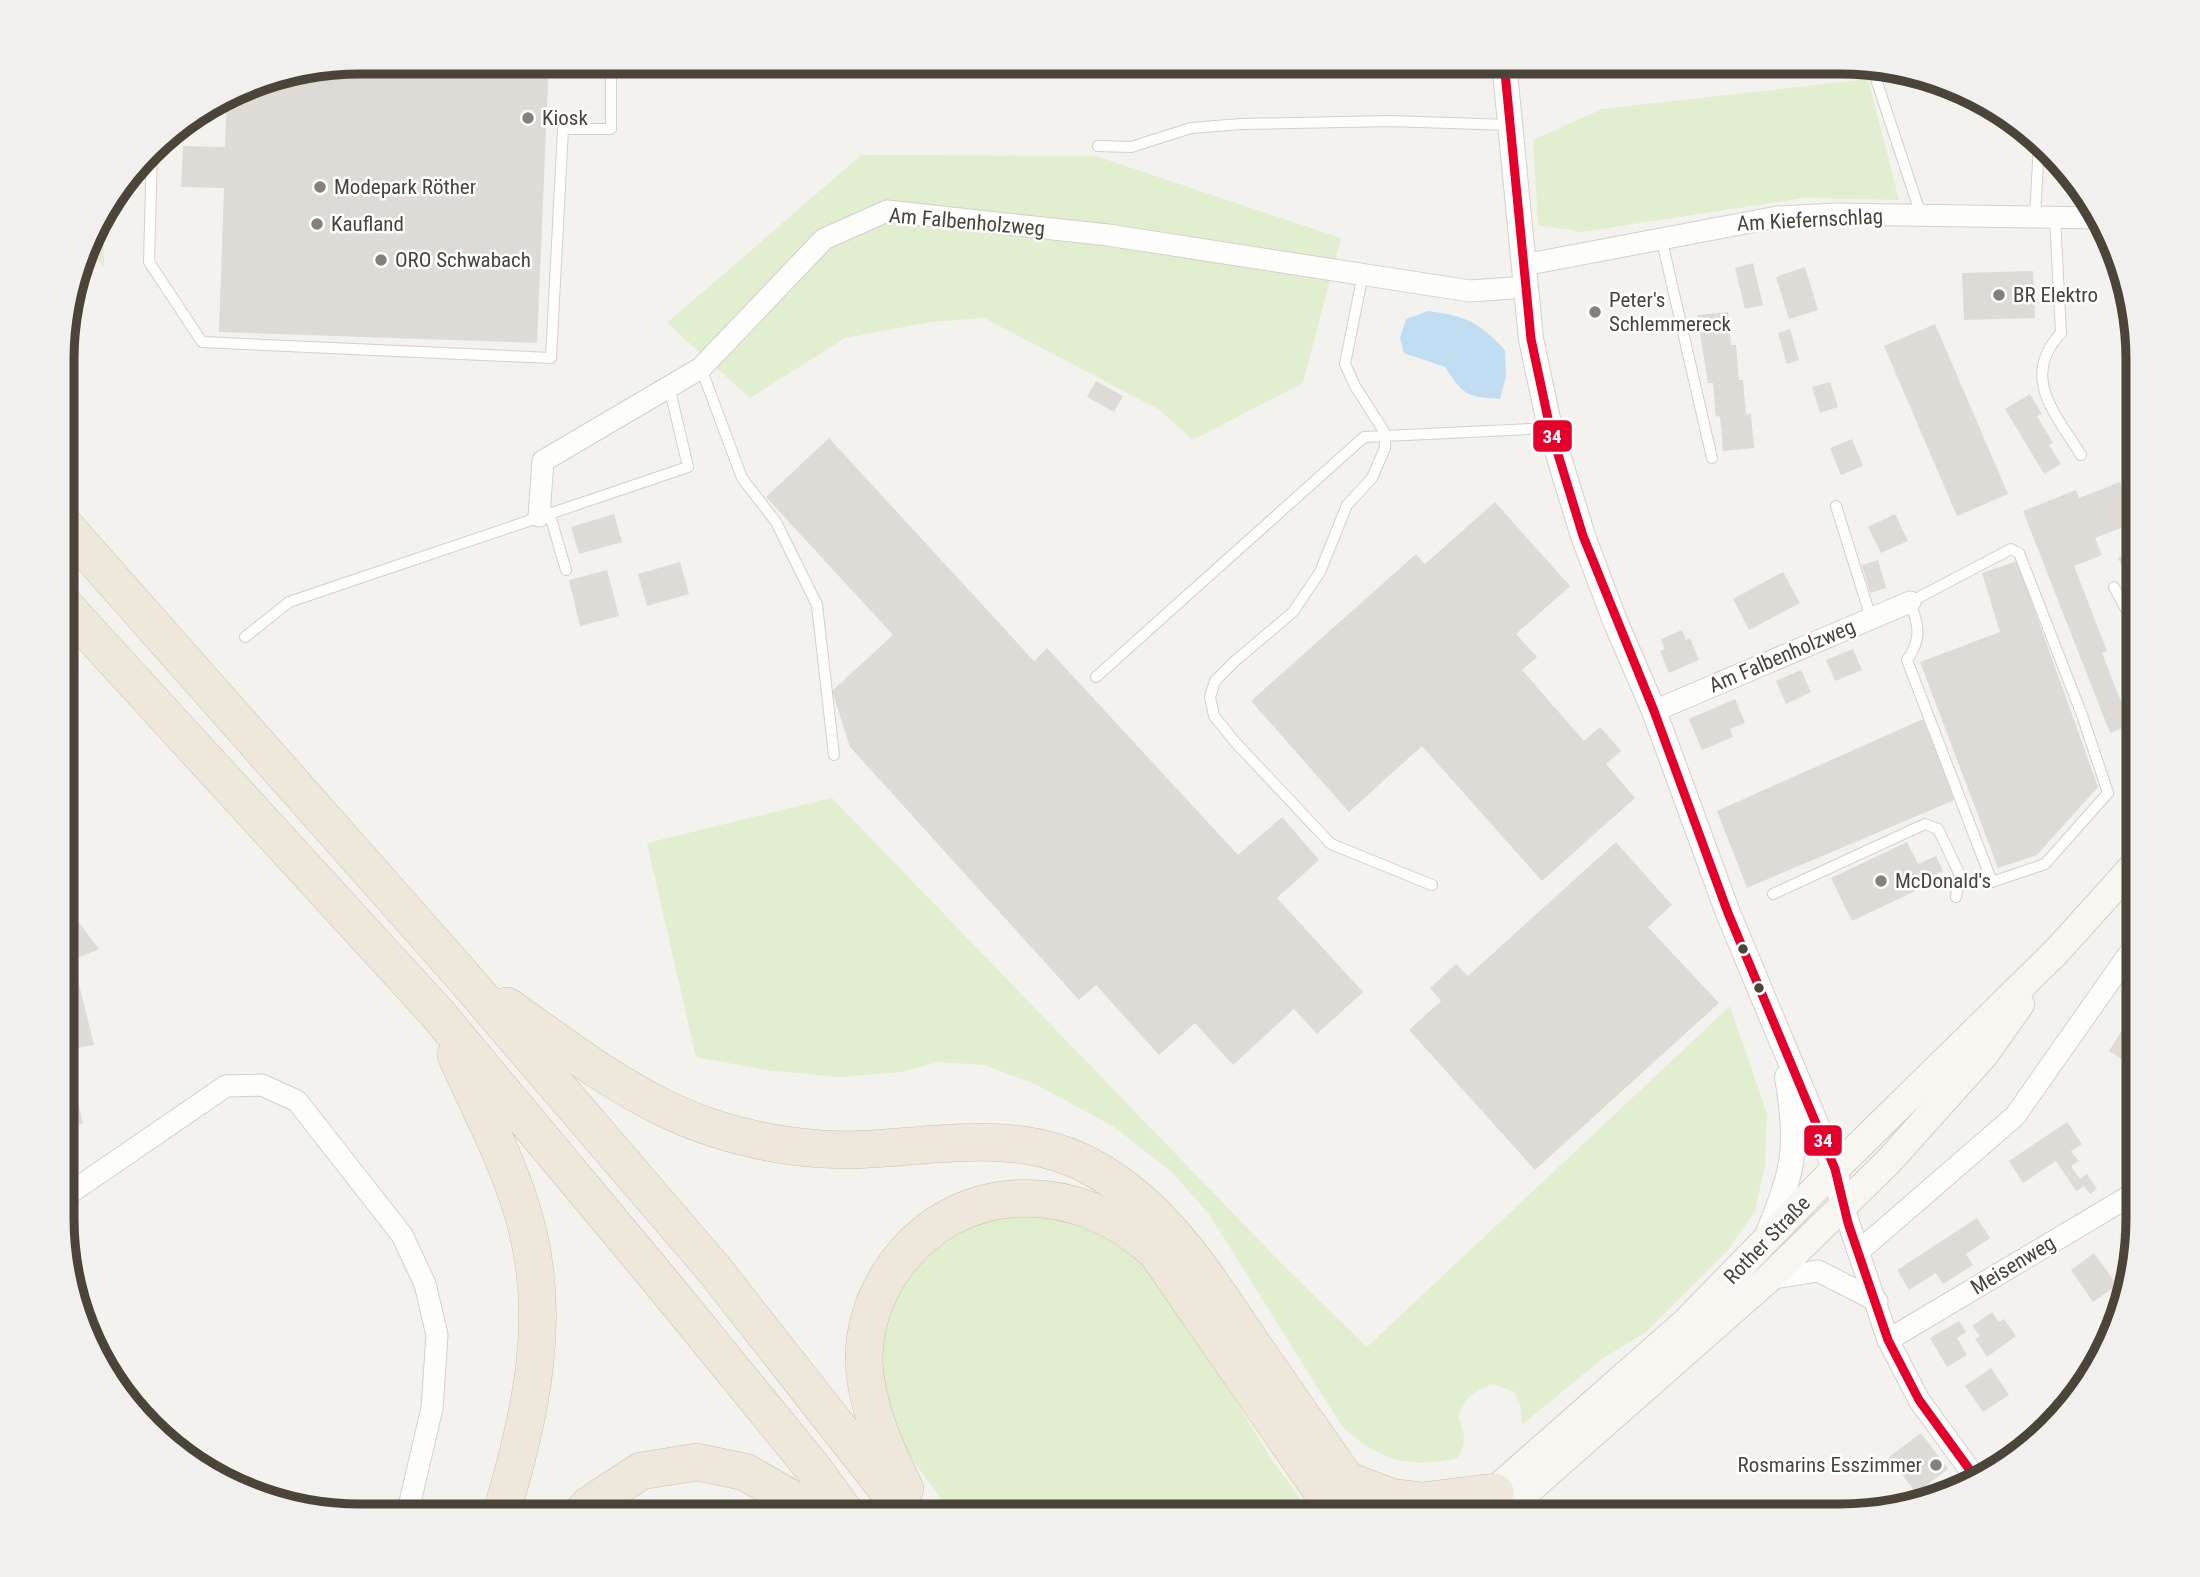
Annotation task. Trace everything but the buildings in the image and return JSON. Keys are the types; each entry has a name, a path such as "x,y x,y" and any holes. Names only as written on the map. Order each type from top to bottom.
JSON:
{"highway":[{"path":"74,537 460,973 713,1268 898,1504"},
{"path":"74,617 437,1013 662,1283 838,1504"},
{"path":"460,973 649,1103 681,1119 742,1138 825,1149 983,1142 1059,1154 1091,1167 1130,1191 1180,1240 1363,1504"},
{"path":"437,1013 522,1207 537,1278 539,1352 520,1448 504,1504"},
{"path":"913,1504 884,1446 870,1402 864,1362 869,1321 881,1286 900,1259 925,1232 951,1215 974,1207 1022,1198 1055,1200 1085,1207 1117,1222 1157,1253 1331,1504"},
{"path":"590,1504 640,1471 697,1462 745,1472 801,1504"},
{"path":"1346,1480 1391,1497 1497,1504"}],"main road":[{"name":"Rother Straße","path":"1497,1504 1686,1322 1835,1169 2056,952 2127,873"},
{"name":"Rother Straße","path":"1497,1504 1768,1279 1842,1203 1888,1162 1984,1055 2056,952"}],"street":[{"path":"1505,73 1531,339 1550,428 1583,536 1654,711 1728,913 1835,1169 1842,1203 1888,1340 1919,1399 1970,1473"},
{"name":"Am Falbenholzweg","path":"544,514 543,461 701,368 824,239 887,211 1108,235 1470,290 1525,276"},
{"name":"Am Kiefernschlag","path":"1525,276 1661,237 1777,217 1922,215 2089,218"},
{"name":"Am Falbenholzweg","path":"1654,711 1910,602"},
{"path":"1858,1252 2015,1116 2127,957"},
{"path":"1763,1245 1787,1186 1794,1156 1795,1124 1780,1035"},
{"path":"74,1190 226,1086 262,1085 297,1101 402,1235 425,1284 437,1335 432,1408 409,1504"},
{"name":"Meisenweg","path":"1888,1340 2127,1198"},
{"path":"1768,1279 1818,1271 1877,1301"}],"lane":[{"path":"152,163 149,262 202,342 551,358 563,129 611,129 611,73"},
{"path":"1875,76 1922,215"},
{"path":"1098,146 1131,147 1191,128 1241,124 1390,121 1509,125"},
{"path":"2040,154 2045,218 2062,333 2047,349 2039,373 2052,409 2081,455"},
{"path":"1661,237 1712,458"},
{"path":"1363,274 1346,364 1355,386 1385,433 1385,448 1372,478 1348,505 1320,572 1293,612 1215,681 1210,697 1214,716 1236,743 1331,844 1432,885"},
{"path":"701,368 742,478 776,522 817,605 834,755"},
{"path":"245,637 289,602 688,467 669,386"},
{"path":"1096,677 1348,448 1364,437 1385,433 1550,428"},
{"path":"1836,506 1871,618"},
{"path":"544,514 566,570"},
{"path":"2011,549 2019,553 2082,715 2108,793 2045,864 1992,882 1907,660 1915,649 1920,627 1910,602 2011,549"},
{"path":"2114,587 2127,611"},
{"path":"1773,894 1925,824 1938,829 1959,873 1956,897"}],"green space":[{"path":"1868,79 1899,200 1804,198 1581,232 1538,225 1533,140 1602,109"},
{"path":"861,155 1096,156 1341,238 1303,383 1193,440 1158,409 984,318 931,322 845,338 750,398 667,323"},
{"path":"103,232 104,267 93,256"},
{"path":"832,798 1283,1265 1367,1347 1730,1006 1767,1114 1765,1164 1755,1211 1728,1250 1645,1333 1603,1358 1522,1425 1521,1408 1514,1392 1493,1384 1471,1396 1461,1409 1458,1416 1464,1442 1457,1458 1424,1463 1380,1454 1341,1425 1209,1214 1173,1173 1114,1127 1037,1085 984,1065 938,1062 902,1072 839,1077 765,1070 696,1057 647,843"},
{"path":"1010,1210 1075,1217 1146,1263 1190,1326 1270,1457 1304,1504 945,1504 897,1439 882,1409 879,1339 910,1264 932,1240"}],"water":[{"path":"1428,311 1471,322 1505,350 1506,376 1500,399 1467,393 1445,367 1404,353 1400,338 1406,319"}],"transit line":[{"name":"34","path":"1505,73 1531,339 1550,428 1583,536 1654,711 1728,913 1835,1169 1848,1223 1888,1340 1919,1400 1971,1472"}],"place":[{"name":"Kiosk","path":"528,118"},
{"name":"Modepark Röther","path":"320,187"},
{"name":"Kaufland","path":"317,224"},
{"name":"ORO Schwabach","path":"381,260"},
{"name":"BR Elektro","path":"1999,295"},
{"name":"Peter's Schlemmereck","path":"1595,312"},
{"name":"McDonald's","path":"1881,881"},
{"name":"Rosmarins Esszimmer","path":"1936,1465"}]}
